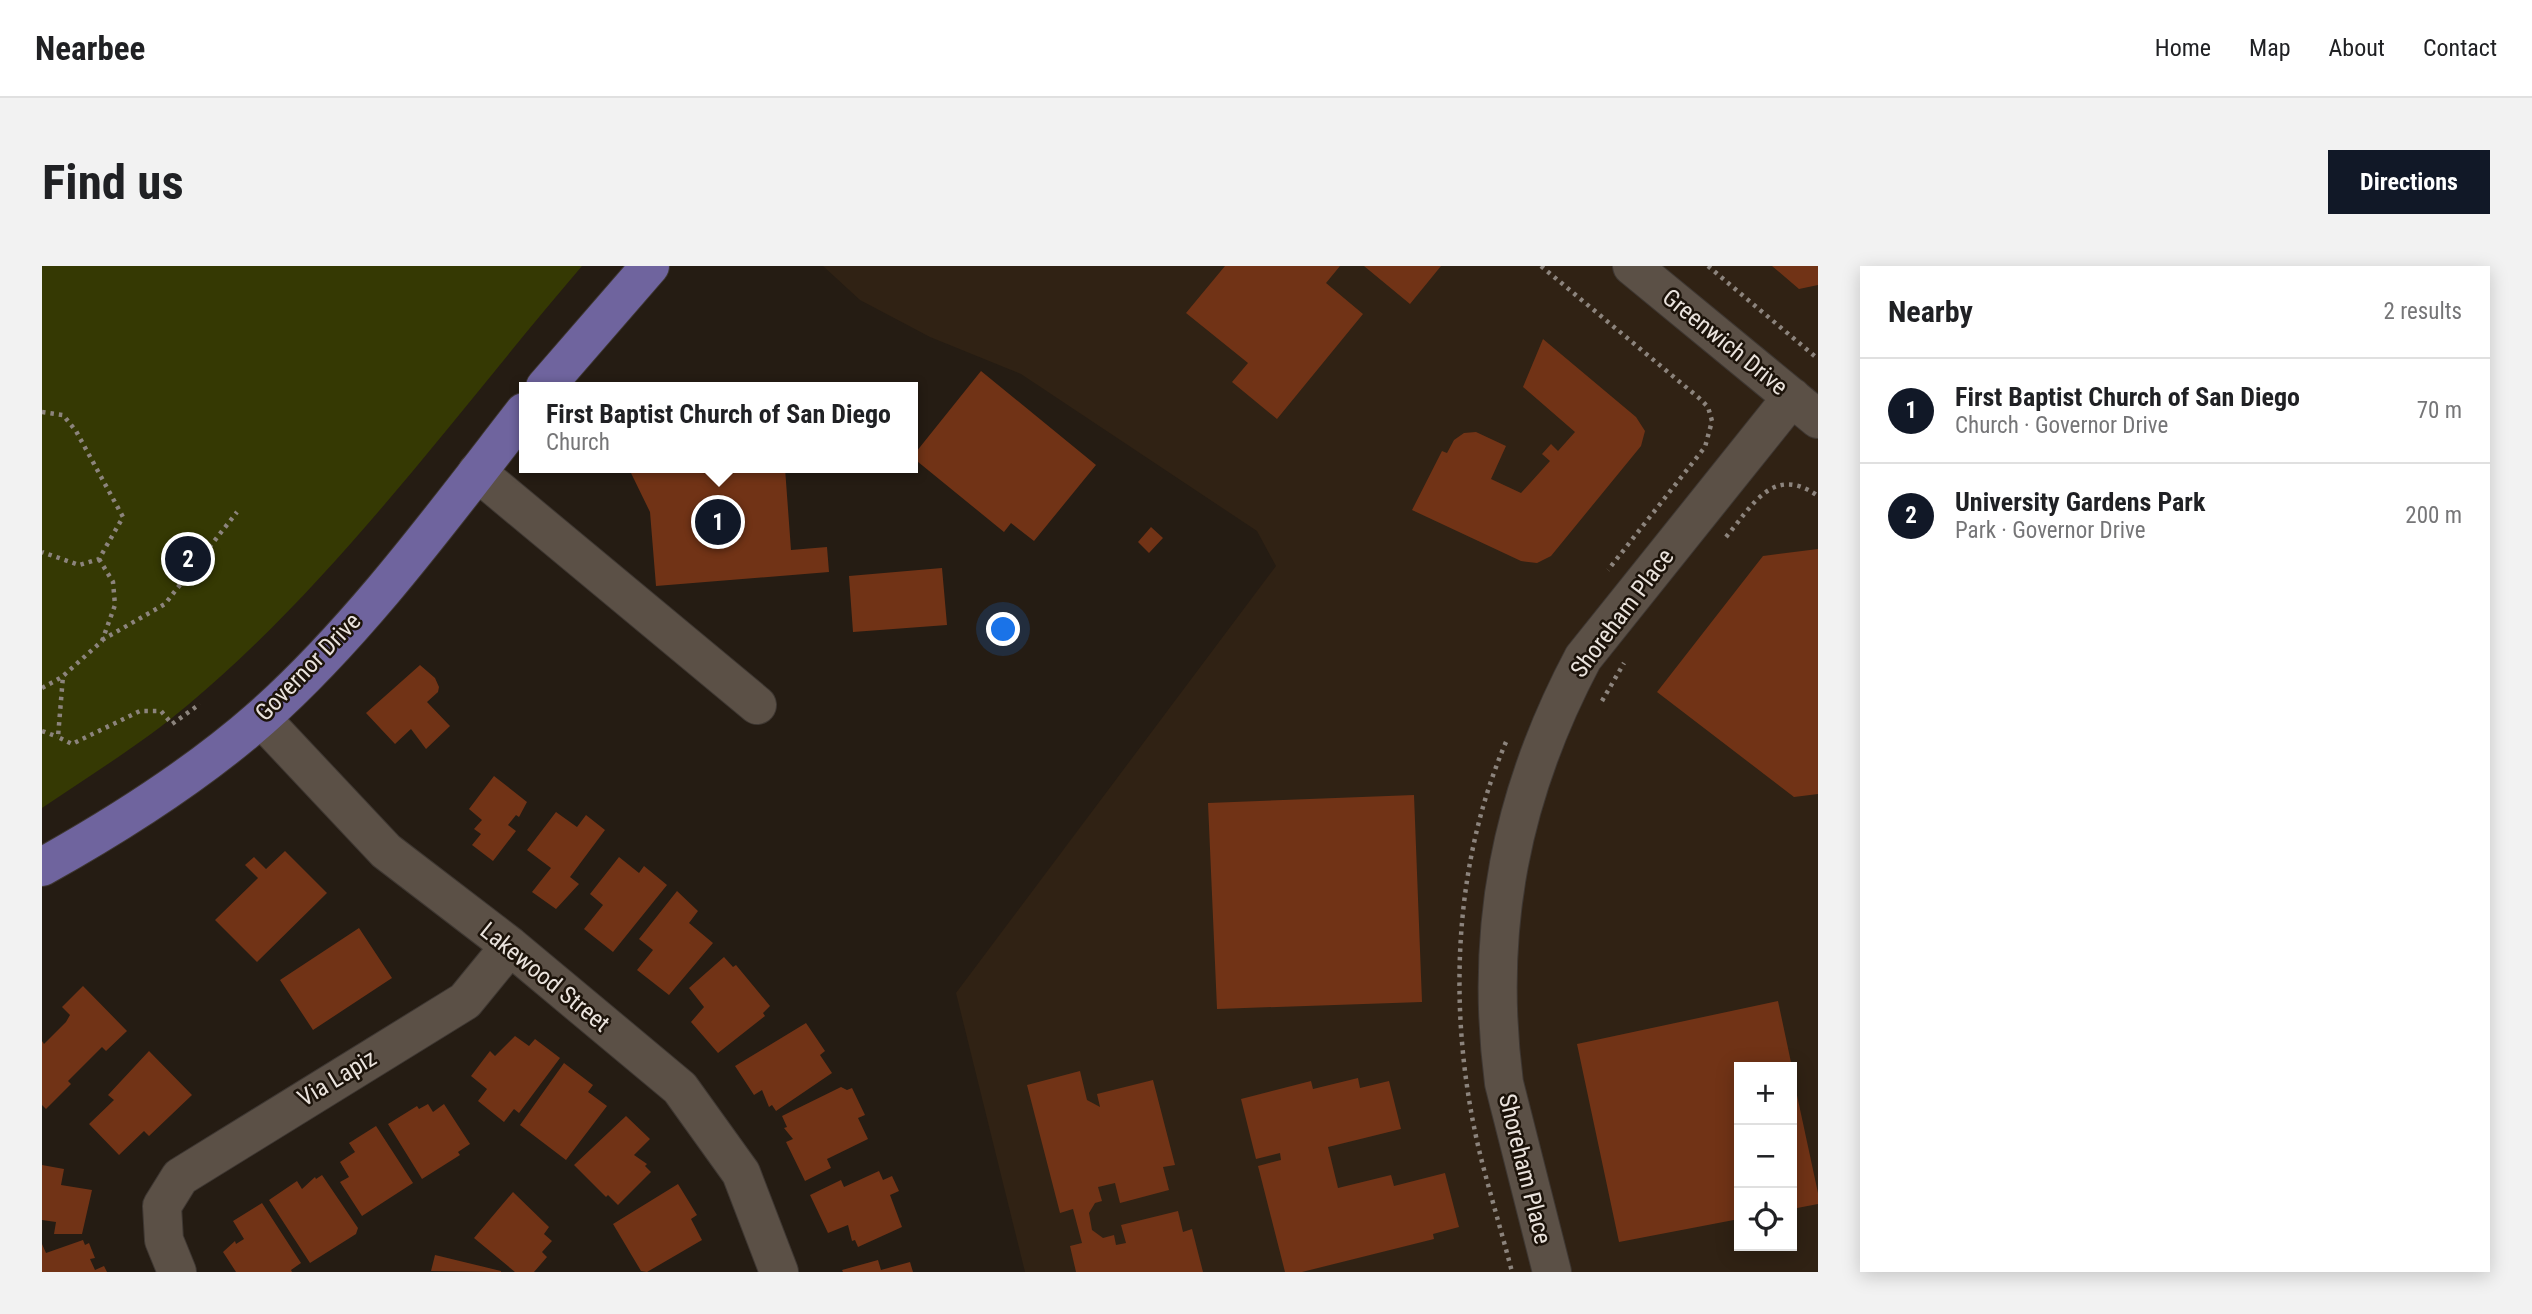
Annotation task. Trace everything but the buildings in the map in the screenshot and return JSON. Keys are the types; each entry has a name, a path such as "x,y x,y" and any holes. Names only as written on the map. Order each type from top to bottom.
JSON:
{"main road":[{"path":"549,382 650,266"},
{"name":"Governor Drive","path":"42,867 152,801 261,718 329,650 519,418"}],"street":[{"name":"Greenwich Drive","path":"1632,266 1805,408"},
{"name":"Shoreham Place","path":"1552,1272 1503,1083 1500,1052 1496,956 1508,863 1526,786 1563,695 1583,658 1805,408"},
{"path":"477,472 757,705"},
{"name":"Lakewood Street","path":"261,718 386,851 510,946 680,1088 741,1172 779,1272"},
{"name":"Via Lapiz","path":"177,1272 164,1240 162,1206 180,1177 465,1001 510,946"}],"path":[{"path":"1708,266 1818,359"},
{"path":"42,412 63,415 76,431 123,517 99,559 79,565 42,552"},
{"path":"1720,544 1765,491 1785,483 1799,485 1818,496"},
{"path":"42,688 63,676 102,641 165,604 237,512"},
{"path":"99,559 113,582 115,605 102,641"},
{"path":"1597,710 1629,657"},
{"path":"58,737 63,676"},
{"path":"42,731 72,744 84,741 140,711 161,711 172,724 200,704"}],"shaded area":[{"path":"823,266 1818,266 1818,1272 1025,1272 956,993 1276,566 1257,531 1021,374 930,337 860,300"}],"green space":[{"path":"42,266 582,266 394,493 296,603 172,718 42,808"}],"place":[{"name":"First Baptist Church of San Diego","path":"718,522"},
{"name":"University Gardens Park","path":"188,559"}]}
